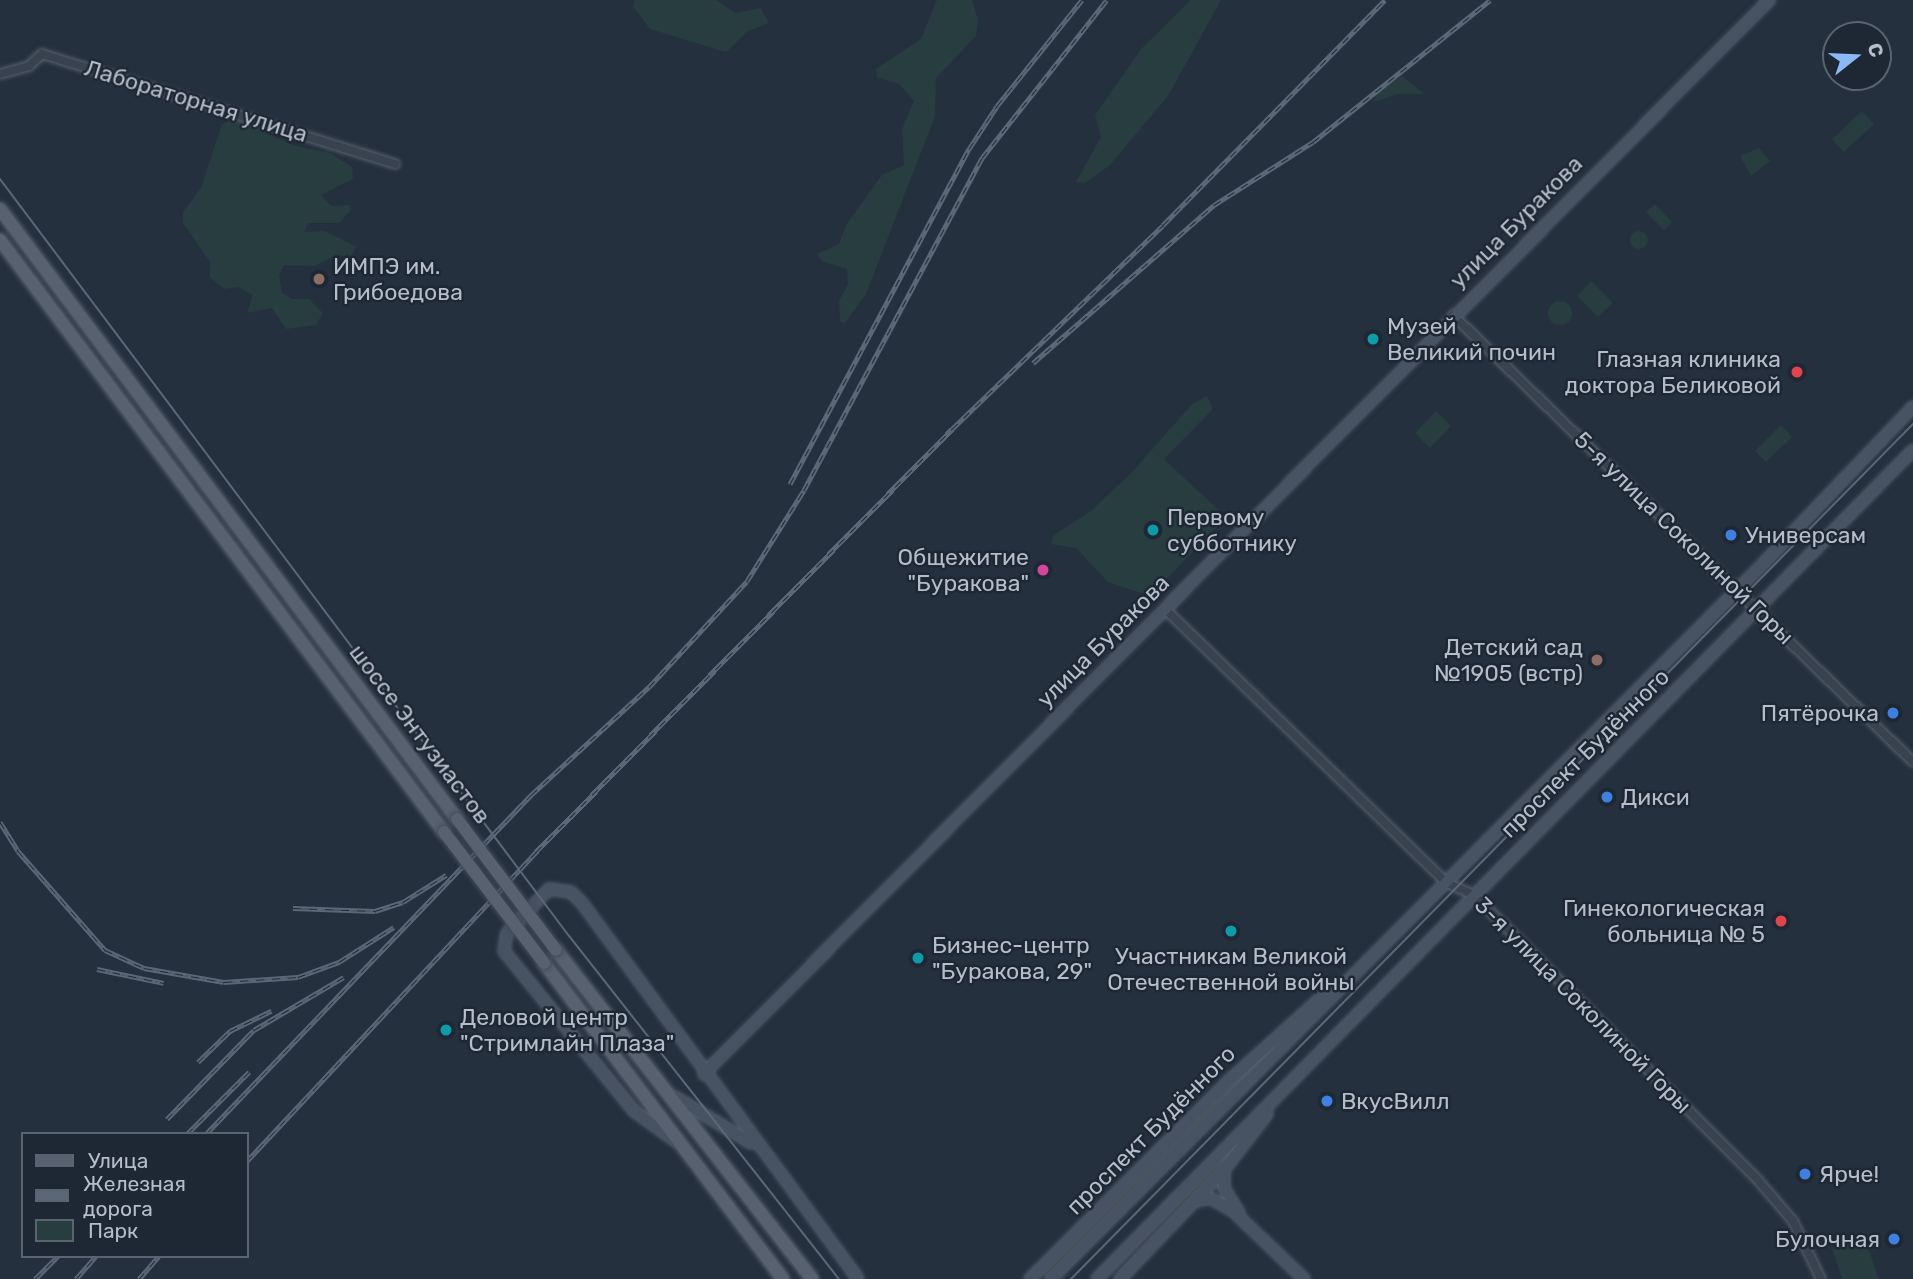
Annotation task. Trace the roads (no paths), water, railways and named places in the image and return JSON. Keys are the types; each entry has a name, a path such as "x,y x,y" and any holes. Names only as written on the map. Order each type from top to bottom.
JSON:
{"main road":[{"name":"улица Буракова","path":"704,1074 1453,314 1769,0"},
{"name":"шоссе Энтузиастов","path":"0,209 556,950 812,1279"},
{"name":"шоссе Энтузиастов","path":"0,240 783,1279"},
{"name":"проспект Будённого","path":"1051,1279 1738,589 1913,407"},
{"name":"проспект Будённого","path":"1097,1279 1236,1146 1287,1087 1913,450"},
{"path":"679,1143 641,1117 606,1079 504,951 507,933 549,889 571,892 858,1279"},
{"name":"проспект Будённого","path":"1030,1279 1232,1078 1368,960"},
{"path":"659,1083 684,1105 737,1131 764,1153"},
{"name":"проспект Будённого","path":"1119,1279 1224,1170 1236,1146"},
{"path":"1224,1170 1226,1192 1244,1221"},
{"path":"1194,1201 1218,1201 1244,1221 1304,1279"}],"street":[{"name":"Лабораторная улица","path":"0,74 29,66 42,54 395,164"},
{"name":"5-я улица Соколиной Горы","path":"1453,314 1913,762"},
{"name":"3-я улица Соколиной Горы","path":"1165,609 1447,883 1474,895 1774,1197 1800,1232 1821,1279"}],"tram line":[{"path":"0,179 569,936 839,1279"},
{"path":"1071,1279 1913,424"}],"railway":[{"path":"790,484 969,149 997,106 1082,0"},
{"path":"208,1132 531,795 649,687 747,581 804,490 982,158 1107,0"},
{"path":"248,1160 536,852 952,429 1163,225 1385,0"},
{"path":"1033,363 1214,205 1313,142 1490,0"},
{"path":"0,822 18,851 105,950 144,968 224,982 298,977 339,962 394,927"},
{"path":"293,908 375,911 403,902 446,875"},
{"path":"97,969 164,983"},
{"path":"167,1119 254,1030 344,977"},
{"path":"198,1062 230,1031 271,1011"},
{"path":"189,1132 249,1072"},
{"path":"35,1279 56,1258"},
{"path":"76,1279 94,1258"},
{"path":"139,1279 157,1258"}],"place":[{"name":"ИМПЭ им. Грибоедова","path":"319,279"},
{"name":"Музей Великий почин","path":"1373,339"},
{"name":"Глазная клиника доктора Беликовой","path":"1797,372"},
{"name":"Первому субботнику","path":"1153,530"},
{"name":"Универсам","path":"1731,535"},
{"name":"Общежитие \"Буракова\"","path":"1043,570"},
{"name":"Детский сад №1905 (встр)","path":"1597,660"},
{"name":"Пятёрочка","path":"1893,713"},
{"name":"Дикси","path":"1607,797"},
{"name":"Гинекологическая больница № 5","path":"1781,921"},
{"name":"Участникам Великой Отечественной войны","path":"1231,931"},
{"name":"Бизнес-центр \"Буракова, 29\"","path":"918,958"},
{"name":"Деловой центр \"Стримлайн Плаза\"","path":"446,1030"},
{"name":"ВкусВилл","path":"1327,1101"},
{"name":"Ярче!","path":"1805,1174"},
{"name":"Булочная","path":"1894,1239"}]}
